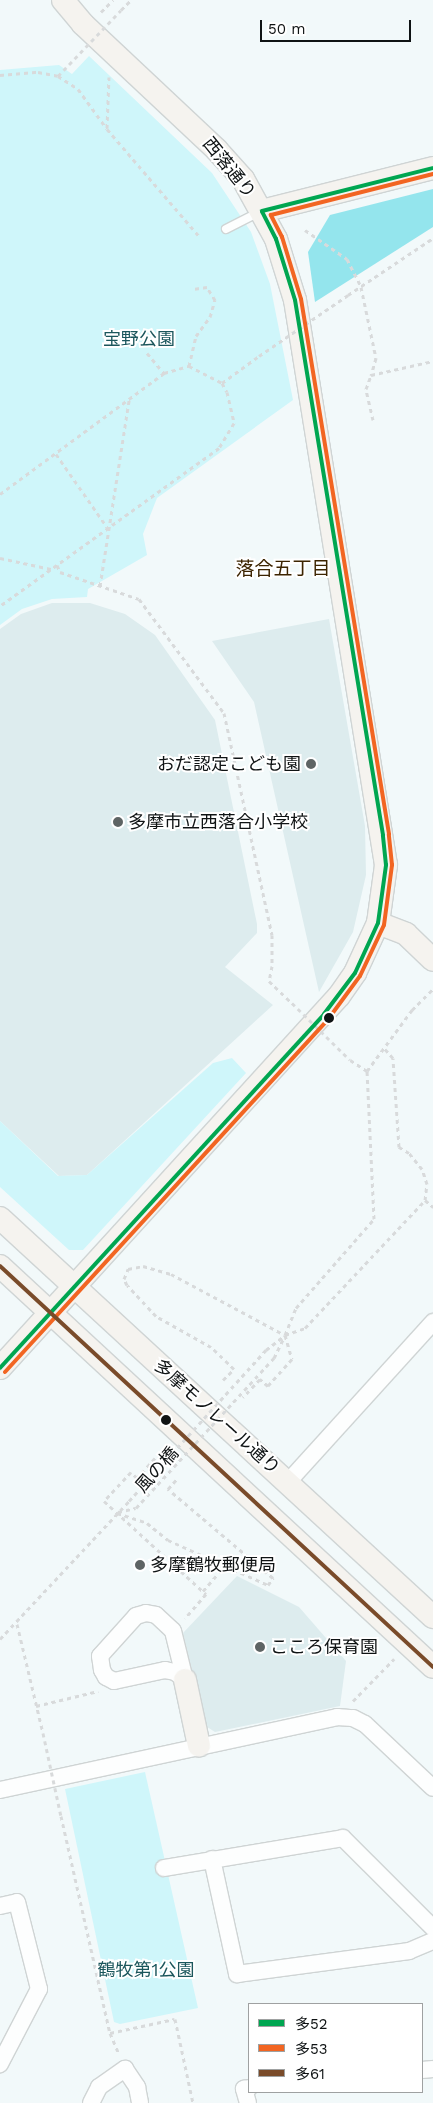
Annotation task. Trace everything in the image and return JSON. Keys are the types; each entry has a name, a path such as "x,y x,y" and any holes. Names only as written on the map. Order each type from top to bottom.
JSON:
{"street":[{"name":"西落通り","path":"0,1368 324,1014 355,973 378,923 386,865 377,796 295,300 276,239 243,180 218,150 83,24 64,0"},
{"path":"262,211 433,168"},
{"path":"378,923 406,934 433,960"},
{"name":"多摩モノレール通り","path":"0,1218 433,1617"},
{"name":"多摩モノレール通り","path":"0,1266 433,1667"},
{"path":"288,1482 433,1322"},
{"path":"178,1652 170,1665 162,1670 114,1680 106,1677 100,1656 136,1616 146,1613 156,1615 174,1631 199,1746"},
{"path":"162,1670 175,1672 185,1680"},
{"path":"0,1790 337,1717 353,1718 365,1724 433,1788"},
{"path":"164,1868 343,1838 433,1928"},
{"path":"212,1859 237,1974 409,1952 433,1941"},
{"path":"0,1906 17,1902 39,1989 0,2064"},
{"path":"91,2103 99,2087 125,2069 137,2087 140,2103"},
{"path":"248,2088 244,2089 248,2103"}],"lane":[{"path":"226,229 262,211"}],"path":[{"path":"99,14 113,0"},
{"path":"58,76 131,0"},
{"path":"107,128 110,69"},
{"path":"0,75 38,72 58,76 78,89 107,128 199,236"},
{"path":"306,230 348,259 361,287 376,358 366,389 373,420"},
{"path":"222,383 433,238"},
{"path":"189,366 196,336 210,316 215,300 207,287 193,289"},
{"path":"147,352 164,373"},
{"path":"371,375 433,361"},
{"path":"0,494 164,373 189,366 222,383 233,407 234,423 219,448 0,606"},
{"path":"100,586 107,527 129,400"},
{"path":"56,454 107,527"},
{"path":"0,558 51,569"},
{"path":"57,565 60,572 139,599 224,713 272,935 272,966 268,981 350,1060 367,1071 412,1010 433,989"},
{"path":"285,1335 305,1328 425,1200 427,1184 422,1169 409,1153 399,1147 392,1058 384,1048"},
{"name":"風の橋","path":"117,1512 136,1508 274,1358 296,1308 374,1219 367,1071"},
{"path":"425,1200 433,1207"},
{"path":"223,1380 234,1368 211,1347 156,1316 127,1285 124,1279 128,1269 143,1266 171,1274 285,1335 292,1359 268,1386 260,1379 243,1397"},
{"name":"風の橋","path":"0,1640 266,1350 285,1335"},
{"path":"155,1458 137,1478 131,1472 104,1501 206,1594 174,1631"},
{"path":"117,1512 147,1523 168,1540 268,1585 273,1578 168,1489 178,1478"},
{"path":"203,1591 225,1566"},
{"path":"16,1623 110,2033 125,2069"},
{"path":"337,1717 394,1658"},
{"path":"36,1706 96,1693 106,1677"},
{"path":"110,2033 175,2019 192,2103"}],"shaded area":[{"path":"433,189 433,227 315,302 308,252 330,215"},
{"name":"多摩市立西落合小学校","path":"52,603 90,603 125,614 155,635 215,720 257,924 257,933 225,967 273,1005 87,1175 59,1176 0,1121 0,629 21,614"},
{"name":"おだ認定こども園","path":"329,619 365,826 366,875 353,932 319,992 254,702 212,641"},
{"name":"こころ保育園","path":"237,1576 299,1607 346,1661 340,1706 215,1732 204,1725 183,1633"}],"green space":[{"name":"宝野公園","path":"89,56 212,173 251,232 270,284 293,400 157,498 143,534 147,555 88,589 87,597 52,599 22,609 0,625 0,70 59,65 72,74"},
{"path":"232,1058 246,1073 83,1250 69,1250 0,1187 0,1121 58,1176 87,1175 213,1063"},
{"name":"鶴牧第1公園","path":"145,1772 198,2008 120,2024 114,2022 65,1789"}],"transit line":[{"name":"多52","path":"0,1368 324,1014 355,973 378,923 386,865 383,835 295,300 276,239 262,211 433,168"},
{"name":"多53","path":"5,1372 329,1018 360,976 384,925 392,865 389,834 301,299 282,237 271,215 433,174"},
{"name":"多61","path":"0,1266 433,1667"}],"place":[{"name":"おだ認定こども園","path":"311,764"},
{"name":"多摩市立西落合小学校","path":"118,822"},
{"name":"多摩鶴牧郵便局","path":"140,1565"},
{"name":"こころ保育園","path":"260,1647"}],"district":[{"name":"落合五丁目","path":"283,569"}]}
